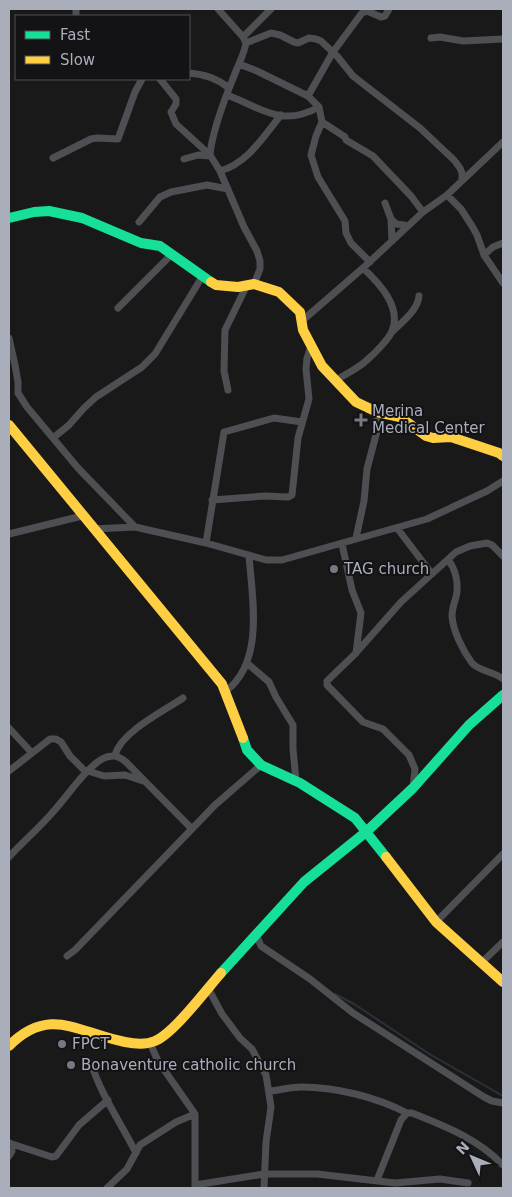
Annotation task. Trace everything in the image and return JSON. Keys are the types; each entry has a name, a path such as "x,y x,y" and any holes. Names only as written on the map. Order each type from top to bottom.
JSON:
{"street":[{"path":"218,9 245,40"},
{"path":"210,155 214,134 239,64 245,40 271,9"},
{"path":"308,96 333,52 362,13 367,11 381,18 385,16 389,9"},
{"path":"245,40 271,33 298,43 309,38 316,39 333,52 353,76 420,128 454,160 460,168 462,180"},
{"path":"431,38 440,37 463,41 503,39"},
{"path":"239,64 308,96 319,107 322,122 311,155 321,184 345,221 348,238 370,262"},
{"path":"190,73 202,75 224,84 228,91 266,112 292,118 319,107"},
{"path":"54,158 97,138 118,140 135,92 141,80"},
{"path":"161,80 176,99 176,104 171,112 176,124 210,155 220,171 260,261 260,269 225,330 224,371 228,390"},
{"path":"220,171 238,164 251,152 281,115"},
{"path":"322,122 346,140 373,156 411,196 423,212"},
{"path":"302,320 370,262 423,212 448,195 503,142"},
{"path":"184,159 198,155 210,155"},
{"path":"139,222 160,197 171,192 207,185 228,189"},
{"path":"448,195 461,209 472,226 477,234 484,255 503,283"},
{"path":"385,203 391,218 396,224 404,224 407,227"},
{"path":"9,218 34,212 66,213 98,224 141,243 160,246 216,285 238,288 250,284 278,292 300,312 303,330 322,366 356,402 377,412 400,417 415,429 433,438 450,437 503,456"},
{"path":"391,218 392,242"},
{"path":"484,255 503,243"},
{"path":"118,308 172,254"},
{"path":"363,268 375,279 388,297 394,319 392,332"},
{"path":"53,438 70,425 96,396 142,367 156,354 202,277"},
{"path":"335,381 367,361 415,309 419,296"},
{"path":"9,338 16,366 18,393 78,468 135,527"},
{"path":"212,500 291,496 297,447 309,399 306,369 311,346"},
{"path":"356,538 367,469 377,431 377,412"},
{"path":"206,543 224,432 274,418 302,422"},
{"path":"9,425 226,691 247,750 261,765 296,781 355,818 436,922 503,982"},
{"path":"93,529 135,527 206,543 266,560 282,560 427,518 488,491 503,481"},
{"path":"9,534 82,516"},
{"path":"396,528 432,574"},
{"path":"413,788 415,769 409,755 383,729 362,722 327,685 326,681 356,654 402,602 463,548 480,543 492,545 503,556"},
{"path":"342,544 352,590 361,613 356,654"},
{"path":"226,691 239,678 247,663 251,643 253,613 249,555"},
{"path":"448,560 452,564 456,578 456,596 452,609 456,634 474,665 503,679"},
{"path":"247,663 269,682 293,725 296,781"},
{"path":"10,1043 30,1028 51,1023 62,1024 131,1043 150,1043 170,1031 304,882 366,832 413,788 469,725 503,695"},
{"path":"9,857 52,814 87,772 101,759 115,755 121,744 144,724 183,698"},
{"path":"9,728 32,752"},
{"path":"9,771 50,739 56,738 70,756 87,772 104,776 125,775 147,783"},
{"path":"115,755 126,762 192,828"},
{"path":"66,956 75,950 215,805 261,765"},
{"path":"436,922 503,854"},
{"path":"256,934 261,946 310,979 353,1013 492,1101 503,1103"},
{"path":"481,963 503,942"},
{"path":"208,988 222,1014 240,1038 252,1049 266,1075 271,1107 264,1188"},
{"path":"150,1043 158,1061 195,1114 195,1187 264,1174 318,1174 395,1183 440,1179 468,1183"},
{"path":"91,1063 98,1084 136,1153"},
{"path":"270,1091 301,1087 369,1097 450,1128 484,1148 503,1165"},
{"path":"9,1143 52,1157 56,1156 79,1125 108,1100"},
{"path":"376,1180 401,1120 407,1113"},
{"path":"107,1188 127,1169 140,1145 176,1122 195,1114"},
{"path":"9,1143 12,1151 9,1156"}],"waterway":[{"path":"335,994 354,1004 431,1055 503,1096"}],"traffic: fast":[{"path":"9,218 34,212 49,211 82,218 141,243 160,246 211,282"},
{"path":"221,973 304,882 366,832 413,788 469,725 503,695"},
{"path":"243,738 247,750 261,765 300,783 355,818 386,857"}],"traffic: slow":[{"path":"211,282 216,285 238,287 254,284 279,292 300,312 303,330 322,366 356,402 377,412 400,417 426,436 433,438 451,437 503,456"},
{"path":"9,425 222,684 243,738"},
{"path":"386,857 436,922 503,982"},
{"path":"9,1046 24,1034 38,1027 51,1024 78,1028 129,1043 140,1044 155,1041 180,1020 221,973"}],"place":[{"name":"Merina Medical Center","path":"361,420"},
{"name":"TAG church","path":"334,569"},
{"name":"FPCT","path":"62,1044"},
{"name":"Bonaventure catholic church","path":"71,1065"}]}
